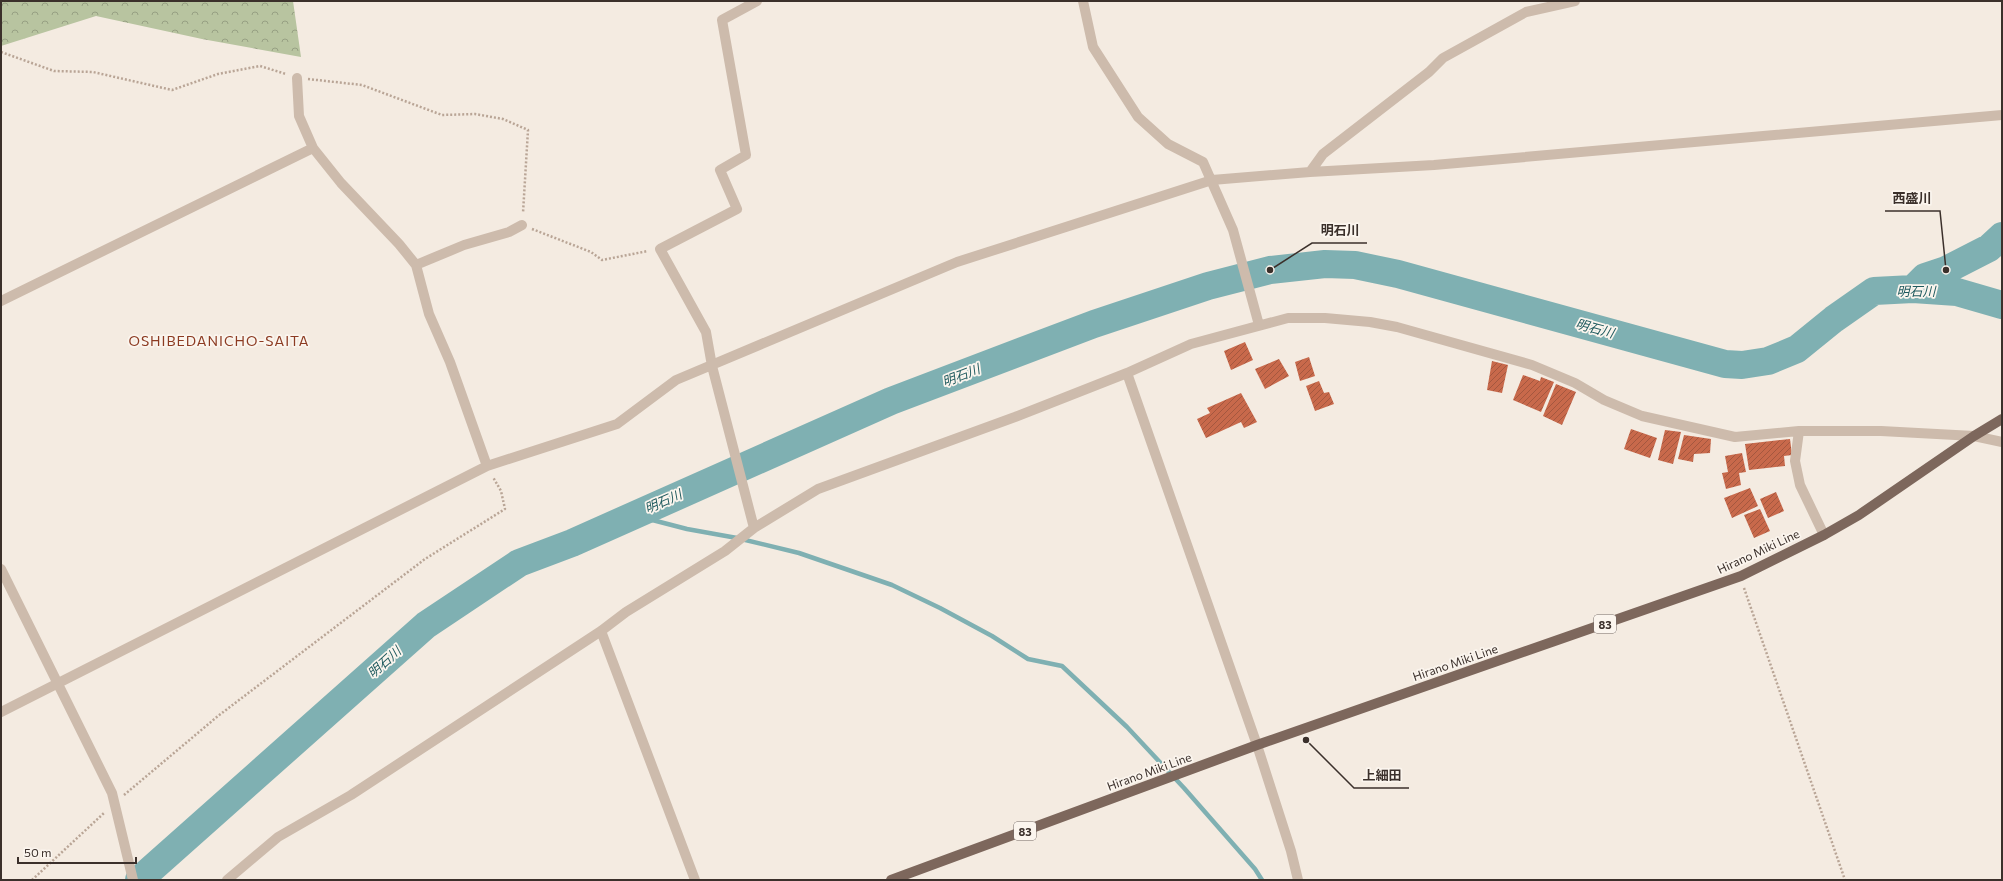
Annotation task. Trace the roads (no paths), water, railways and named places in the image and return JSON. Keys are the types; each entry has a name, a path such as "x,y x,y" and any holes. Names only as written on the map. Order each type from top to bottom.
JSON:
{"main road":[{"name":"Hirano Miki Line","path":"891,880 1257,745 1741,576 1824,535 1859,515 2002,418"}],"street":[{"path":"754,528 712,366 706,332 660,249 737,209 720,170 746,155 722,20 757,1"},
{"path":"1083,1 1093,47 1138,117 1168,144 1203,162 1233,230 1259,325"},
{"path":"1310,172 1323,154 1429,72 1443,58 1526,12 1575,1"},
{"path":"297,78 299,116 313,148 341,183 399,244 416,265 429,314 450,362 487,466"},
{"path":"1,712 58,685 487,466 617,424 676,380 957,262 1212,180 1442,164 2002,115"},
{"path":"1,301 313,148"},
{"path":"416,265 464,245 509,232 522,225"},
{"path":"227,880 278,837 351,795 601,631 626,612 725,551 754,528 818,489 1015,417 1127,373 1191,344 1259,325 1288,318 1325,318 1397,326 1532,365 1575,383 1604,400 1642,416 1735,437 1799,431 1881,431 1974,436 2002,442"},
{"path":"1127,373 1257,745 1291,851 1298,880"},
{"path":"1799,431 1795,461 1800,485 1824,535"},
{"path":"1,569 112,793 134,880"},
{"path":"601,631 694,880"}],"waterway":[{"path":"1913,289 1925,277 1946,270 1989,248 2002,236"},
{"name":"明石川","path":"139,880 426,625 519,563 572,543 891,401 1094,324 1208,286 1270,270 1325,264 1355,265 1398,274 1725,364 1742,365 1768,361 1797,349 1834,319 1874,291 1913,289 1957,292 2002,305"},
{"path":"633,515 687,529 737,538 799,553 892,585 940,608 992,636 1028,659 1062,666 1127,727 1184,788 1255,869 1262,880"}],"place":[{"name":"明石川","path":"1270,270"},
{"name":"西盛川","path":"1946,270"},
{"name":"上細田","path":"1306,740"}],"district":[{"name":"OSHIBEDANICHO-SAITA","path":"219,340"}]}
